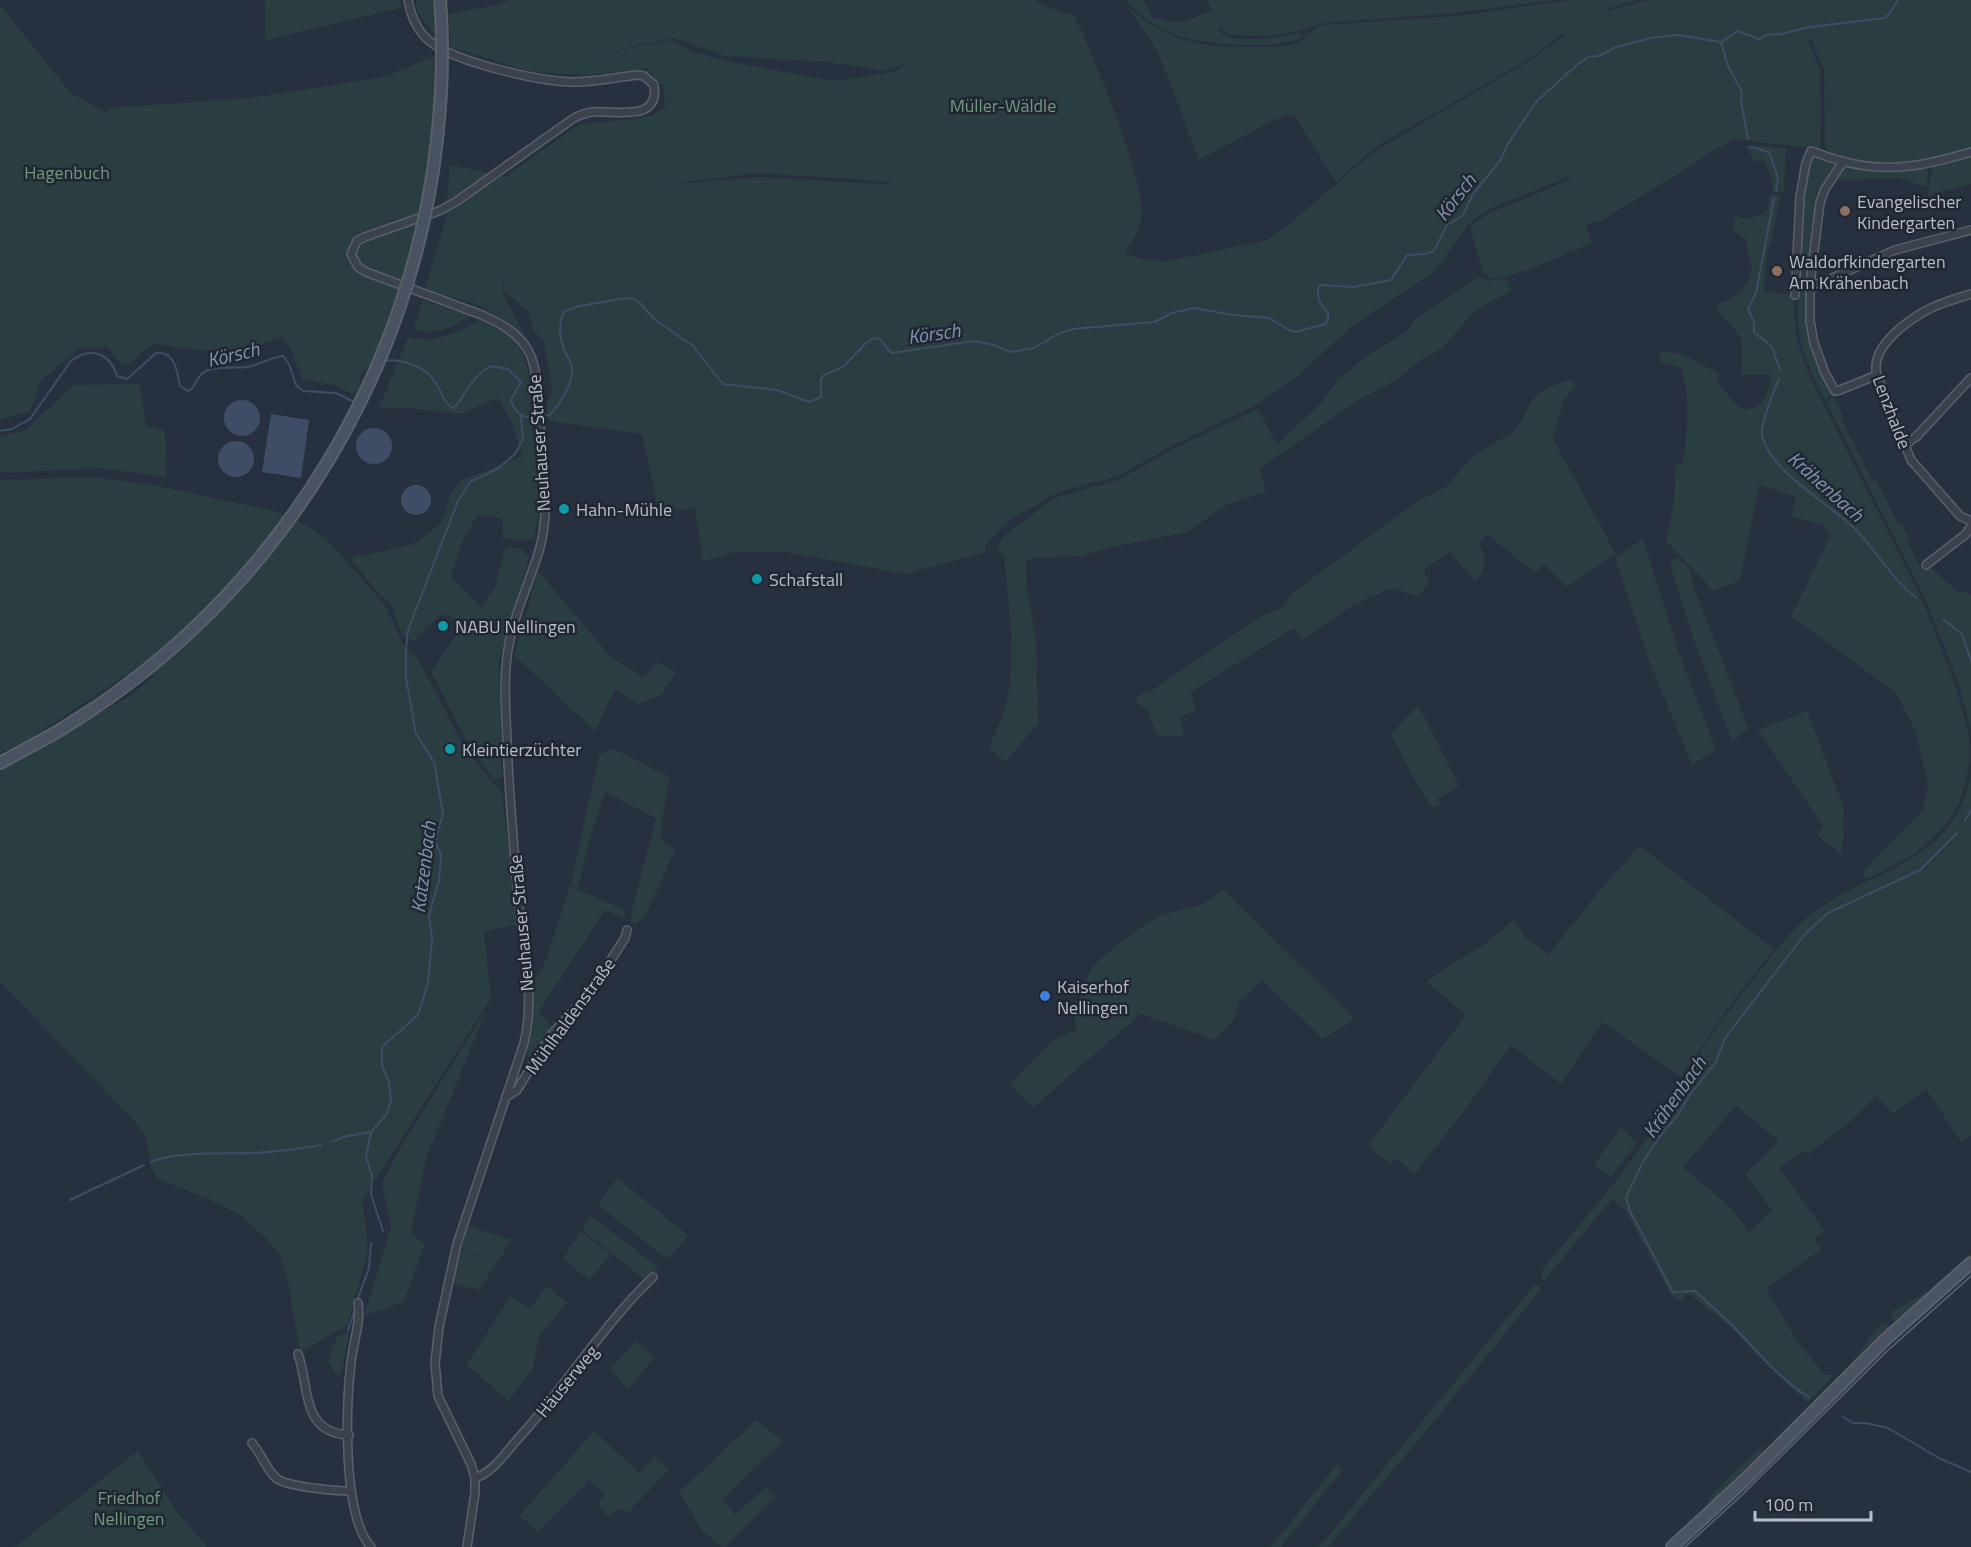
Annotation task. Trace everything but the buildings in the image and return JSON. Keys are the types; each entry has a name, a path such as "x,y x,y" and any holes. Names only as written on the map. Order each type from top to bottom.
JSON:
{"main road":[{"path":"0,764 57,732 93,708 171,650 219,604 248,572 309,491 338,445 382,355 404,296 427,207 440,113 442,57 440,0"},
{"path":"1672,1547 1749,1476 1886,1339 1971,1263"}],"street":[{"name":"Neuhauser Straße","path":"408,0 411,14 420,30 433,43 452,54 501,69 551,80 591,82 638,75 644,76 654,85 654,100 644,110 590,112 574,118 439,212 365,237 357,241 352,248 351,255 353,261 366,273 482,315 517,335 528,347 534,363 539,407 544,519 539,550 514,618 506,667 509,790 528,1012 524,1042 452,1264 442,1306 436,1351 438,1395 471,1464 475,1478 467,1547"},
{"path":"1795,295 1801,192 1806,163 1811,151 1843,162 1906,168 1971,153"},
{"path":"1843,162 1824,192 1820,203 1810,284 1810,321 1820,361 1833,388 1839,391 1877,375"},
{"path":"1810,284 1821,283 1895,250 1971,230"},
{"name":"Lenzhalde","path":"1971,294 1931,308 1905,325 1879,352 1875,365 1877,375 1914,464 1962,517 1971,521"},
{"path":"1905,445 1916,437 1971,378"},
{"path":"1926,564 1966,534 1971,526"},
{"name":"Mühlhaldenstraße","path":"507,1097 517,1090 551,1035 589,993 625,938 627,930"},
{"name":"Häuserweg","path":"475,1478 490,1470 526,1430 653,1277"},
{"path":"358,1303 360,1313 351,1365 349,1435 351,1491 360,1530 371,1547"},
{"path":"298,1354 309,1405 317,1421 332,1434 349,1435"},
{"path":"252,1443 274,1476 280,1481 351,1491"}],"green space":[{"path":"265,0 401,0 401,8 266,40"},
{"path":"416,0 432,0 435,35 417,12"},
{"name":"Müller-Wäldle","path":"509,0 1034,0 1075,16 1118,121 1137,182 1141,206 1140,224 1125,253 1144,260 1169,261 1266,240 1282,230 1375,151 1532,59 1565,35 1563,33 1531,58 1376,147 1336,182 1295,117 1287,116 1274,120 1199,160 1162,62 1152,42 1126,5 1154,26 1184,40 1215,46 1268,47 1297,43 1314,29 1323,25 1456,16 1572,0 1638,0 1605,9 1607,11 1648,0 1971,0 1971,150 1927,162 1902,165 1850,160 1830,154 1825,146 1824,71 1811,39 1808,40 1820,69 1821,144 1818,149 1732,139 1731,142 1602,220 1586,225 1591,243 1515,274 1490,279 1483,272 1470,228 1472,225 1487,214 1569,180 1569,177 1494,207 1478,216 1466,227 1443,261 1431,274 1351,327 1298,376 1258,404 1170,447 1119,476 1065,490 1048,497 1038,505 1010,519 985,545 986,552 906,574 785,552 736,552 703,561 695,508 659,513 642,434 549,421 546,405 552,390 543,339 534,333 528,311 505,292 502,277 503,293 524,334 479,305 425,289 446,218 450,165 506,176 578,125 652,116 665,107 663,86 647,69 589,75 532,72 450,47 449,14 501,4","holes":["674,38 725,56 827,62 885,71 910,62 894,72 833,81 725,61 691,51 671,40 579,58","758,173 894,182 884,184 758,177 656,186"]},
{"path":"1125,0 1144,0 1152,17 1183,21 1212,10 1207,0 1556,0 1454,13 1324,23 1272,36 1231,35 1225,33 1221,28 1218,29 1232,38 1244,39 1269,38 1299,33 1303,35 1295,40 1281,43 1244,45 1205,42 1179,36 1150,21"},
{"name":"Hagenbuch","path":"0,5 72,94 110,114 108,108 250,98 384,77 435,56 435,117 428,180 399,307 382,354 361,373 359,393 351,394 336,385 302,380 290,347 281,337 236,355 156,344 142,352 127,366 121,364 107,347 79,348 41,381 30,411 0,420"},
{"path":"1745,145 1786,148 1784,192 1772,193 1773,183 1765,161 1754,161"},
{"path":"1971,155 1971,184 1928,195 1932,167"},
{"path":"1815,156 1837,165 1822,189 1817,203 1807,284 1821,370 1832,393 1825,401 1802,348 1797,318 1801,206 1810,161"},
{"path":"1847,165 1902,170 1928,167 1927,187 1899,178 1839,180 1836,176"},
{"path":"1771,195 1780,195 1772,240 1768,249 1765,292 1794,295 1796,337 1809,376 1921,597 1955,683 1969,735 1970,758 1967,776 1959,803 1950,819 1913,855 1867,879 1862,874 1873,860 1923,810 1928,786 1916,732 1896,693 1791,616 1831,535 1823,524 1791,517 1796,497 1759,485 1740,581 1712,591 1666,540 1674,502 1676,465 1683,464 1687,403 1681,368 1660,361 1660,351 1682,354 1719,373 1717,380 1730,398 1743,410 1756,406 1764,399 1771,375 1742,375 1742,341 1733,327 1717,312 1717,305 1734,297 1748,283 1752,271 1746,240 1732,229 1735,216 1747,219 1766,213"},
{"path":"1478,277 1488,281 1506,278 1511,291 1476,310 1442,348 1418,362 1395,381 1356,402 1260,468 1266,492 1226,505 1187,532 1112,547 1082,556 1032,558 1026,562 1027,589 1036,640 1038,724 1005,762 989,748 1006,704 1010,686 1012,649 1004,555 997,551 1003,537 1054,498 1118,480 1179,446 1258,409 1277,445 1322,402 1339,379 1369,354 1408,331 1414,320"},
{"path":"423,300 470,316 443,330 413,329"},
{"path":"480,320 513,337 523,353 532,384 539,507 534,540 503,539 502,519 477,515 463,540 451,577 481,607 495,587 505,548 521,548 529,557 499,660 502,777 494,780 468,744 431,672 455,635 457,622 447,614 438,617 413,642 401,633 392,605 378,593 350,558 412,545 438,526 451,493 462,480 523,456 512,423 498,398 461,414 407,408 379,408 408,337 428,339 446,336"},
{"path":"1571,379 1576,385 1563,402 1553,439 1616,554 1567,587 1544,564 1535,573 1487,534 1479,543 1486,559 1481,574 1475,581 1450,552 1423,570 1430,581 1419,595 1411,595 1393,588 1353,605 1302,640 1294,628 1191,692 1196,711 1180,716 1184,736 1160,736 1156,732 1148,711 1137,703 1137,696 1154,689 1258,618 1283,607 1291,594 1415,503 1447,486 1472,457 1513,432 1540,393"},
{"path":"140,384 146,426 165,431 166,477 99,468 0,473 0,436 25,430 74,385"},
{"path":"1833,396 1843,416 1841,418 1872,481 1876,479 1898,524 1903,526 1909,539 1907,542 1922,570 1929,566 1959,593 1964,590 1971,595 1971,731 1958,682 1924,596 1826,402"},
{"path":"92,477 153,485 275,511 314,529 342,556 387,608 402,643 418,659 466,750 502,793 517,925 484,931 491,998 362,1201 368,1249 348,1325 300,1352 288,1282 280,1255 265,1237 242,1217 209,1199 158,1179 151,1167 145,1135 129,1115 0,982 0,769 130,696 155,675 125,676 26,741 0,753 0,480"},
{"path":"1643,539 1678,650 1716,750 1692,765 1648,658 1615,558"},
{"path":"1677,557 1692,571 1690,572 1693,585 1748,727 1753,725 1732,741 1695,643 1670,565"},
{"path":"538,571 611,657 643,677 658,662 676,672 663,694 638,704 615,689 595,731 514,655"},
{"path":"1418,705 1459,786 1437,799 1440,804 1433,808 1419,788 1391,734"},
{"path":"1807,711 1843,805 1842,855 1817,835 1823,826 1758,730"},
{"path":"612,748 669,777 660,839 675,850 647,913 636,924 631,921 632,910 656,818 605,792 590,837 578,888 571,884 599,755"},
{"path":"1971,772 1971,1135 1961,1142 1926,1089 1893,1114 1876,1096 1850,1122 1808,1154 1804,1150 1779,1168 1825,1231 1815,1239 1822,1249 1766,1288 1796,1339 1824,1374 1834,1375 1807,1403 1731,1328 1692,1296 1687,1294 1680,1302 1671,1295 1625,1210 1612,1199 1544,1281 1541,1276 1543,1269 1628,1166 1709,1039 1785,940 1801,923 1825,905 1903,864 1926,848 1946,829 1962,804","holes":["1736,1106 1779,1141 1745,1174 1772,1210 1749,1232 1728,1205 1683,1167"]},
{"path":"1640,846 1774,949 1729,1007 1681,1077 1602,1022 1561,1084 1511,1045 1415,1174 1395,1158 1390,1164 1368,1146 1466,1015 1426,981 1486,943 1514,920 1524,936 1548,955 1604,885"},
{"path":"570,886 625,910 625,919 605,910 539,1011 552,1027 530,1058 526,1055 532,1032 531,986 546,960"},
{"path":"1223,889 1355,1019 1323,1039 1262,980 1239,1002 1234,1019 1215,1040 1138,1013 1137,1017 1034,1107 1009,1085 1054,1040 1077,1029 1075,1015 1084,985 1090,971 1105,955 1132,933 1156,918 1199,905"},
{"path":"487,1008 426,1159 411,1232 425,1245 403,1302 364,1316 391,1228 382,1184 398,1152"},
{"path":"1621,1128 1638,1142 1611,1177 1594,1164"},
{"path":"617,1178 689,1236 667,1259 598,1205"},
{"path":"591,1216 658,1267 644,1279 582,1230"},
{"path":"468,1226 512,1240 495,1254 510,1243 479,1290 452,1283 461,1250 475,1256 492,1257 475,1255 461,1249"},
{"path":"581,1231 611,1255 589,1280 563,1259"},
{"path":"1971,1253 1971,1257 1900,1319 1894,1320 1891,1317 1891,1312 1928,1291"},
{"path":"1535,1284 1542,1288 1427,1430 1328,1547 1319,1547"},
{"path":"547,1286 567,1303 539,1336 532,1371 508,1401 467,1364 511,1296 530,1308"},
{"path":"1882,1322 1888,1325 1887,1331 1777,1441 1776,1439 1852,1362"},
{"path":"349,1332 342,1373 336,1375 328,1360 337,1337"},
{"path":"636,1341 654,1358 628,1389 610,1369"},
{"path":"756,1420 783,1441 723,1499 735,1515 766,1487 776,1497 725,1547 722,1547 703,1532 679,1492"},
{"path":"594,1431 639,1473 655,1456 669,1470 627,1513 621,1508 608,1517 598,1504 605,1493 589,1480 537,1532 520,1515"},
{"path":"1763,1445 1763,1455 1713,1505 1707,1499"},
{"name":"Friedhof Nellingen","path":"138,1451 178,1513 207,1547 15,1547"},
{"path":"1337,1464 1343,1469 1281,1547 1271,1547"}],"water":[{"path":"242,400 255,405 260,418 255,431 242,436 229,431 224,418 229,405"},
{"path":"271,414 309,420 301,478 262,472"},
{"path":"374,428 386,434 392,446 386,458 374,464 362,458 356,446 362,434"},
{"path":"236,441 249,446 254,459 249,472 236,477 223,472 218,459 223,446"},
{"path":"416,485 427,489 431,500 427,511 416,515 405,511 401,500 405,489"}],"waterway":[{"name":"Körsch","path":"383,361 398,361 414,365 427,373 439,388 445,401 453,408 459,403 473,381 490,366 508,369 521,382 511,400 514,407 521,415 531,418 550,415 561,400 572,375 572,367 563,347 560,331 562,315 565,311 579,306 628,298 641,304 654,319 693,346 723,384 777,390 809,402 821,397 821,379 824,375 843,367 866,343 874,338 880,340 892,353 974,341 994,345 1011,352 1034,348 1058,334 1073,329 1154,322 1172,313 1194,308 1269,318 1296,332 1325,324 1328,319 1328,313 1318,297 1320,285 1353,287 1391,280 1407,255 1434,251 1447,225 1463,215 1473,194 1500,161 1509,142 1536,102 1588,57 1599,56 1616,47 1651,38 1678,35 1721,42 1738,31 1759,39 1767,35 1810,27 1884,18 1898,0"},
{"name":"Krähenbach","path":"1721,42 1728,66 1742,92 1741,101 1748,139"},
{"name":"Krähenbach","path":"1751,147 1769,152 1778,178 1776,191"},
{"name":"Krähenbach","path":"1774,198 1756,293 1748,309 1754,322 1754,332 1772,347 1780,370"},
{"name":"Körsch","path":"0,431 12,429 30,419 71,361 78,356 92,353 105,357 117,376 127,379 156,353 162,353 174,363 180,386 188,391 206,371 216,368 247,367 283,356 289,364 296,385 303,391 336,393 354,402"},
{"name":"Krähenbach","path":"1779,379 1763,425 1762,436 1767,449 1802,487 1855,529 1900,583 1917,598"},
{"name":"Katzenbach","path":"383,1231 371,1195 372,1176 366,1156 371,1132 386,1115 391,1101 389,1083 382,1065 382,1047 418,1015 428,983 432,939 429,915 439,880 441,855 435,841 443,814 434,762 416,734 406,678 408,630 458,501 470,482 497,469 515,454 523,439 521,417"},
{"name":"Krähenbach","path":"1943,619 1962,634 1971,661"},
{"name":"Krähenbach","path":"1965,821 1971,810"},
{"name":"Krähenbach","path":"1809,1397 1779,1374 1733,1326 1695,1291 1673,1292 1630,1211 1626,1197 1643,1162 1716,1062 1725,1038 1805,934 1828,913 1920,870 1957,833"},
{"path":"332,1142 343,1137 371,1132"},
{"path":"151,1162 173,1156 261,1153 321,1145"},
{"path":"70,1200 144,1165"},
{"name":"Katzenbach","path":"357,1301 369,1268 371,1243"},
{"name":"Katzenbach","path":"348,1330 356,1307"},
{"name":"Krähenbach","path":"1843,1417 1853,1423 1888,1428 1939,1458 1971,1472"}],"tram line":[{"path":"1685,1547 1742,1495 1885,1353 1971,1276"}],"place":[{"name":"Evangelischer Kindergarten","path":"1845,211"},
{"name":"Waldorfkindergarten Am Krähenbach","path":"1777,271"},
{"name":"Hahn-Mühle","path":"564,509"},
{"name":"Schafstall","path":"757,579"},
{"name":"NABU Nellingen","path":"443,626"},
{"name":"Kleintierzüchter","path":"450,749"},
{"name":"Kaiserhof Nellingen","path":"1045,996"}]}
